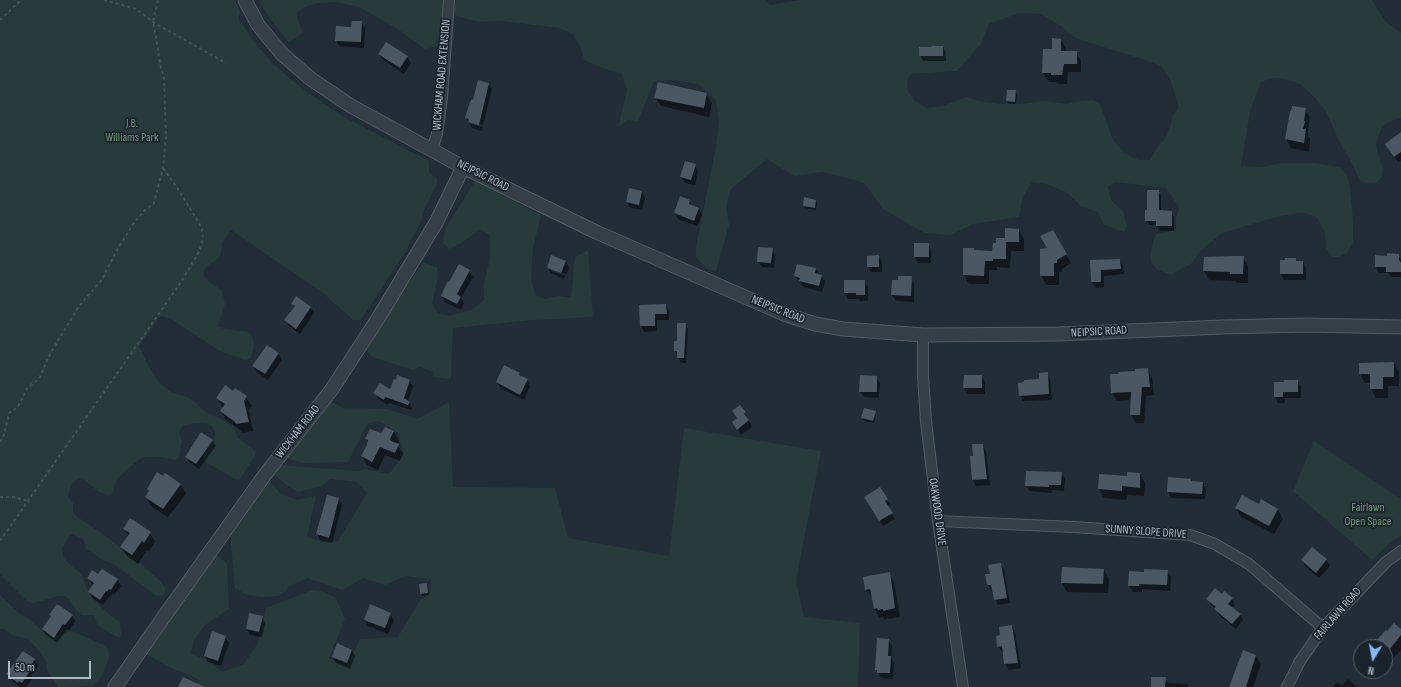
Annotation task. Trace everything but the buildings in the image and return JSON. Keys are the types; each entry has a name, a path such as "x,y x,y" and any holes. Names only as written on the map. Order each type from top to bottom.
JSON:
{"street":[{"name":"NEIPSIC ROAD","path":"245,0 258,25 282,54 311,79 351,106 463,167 614,240 784,314 816,324 843,329 923,335 1059,334 1290,325 1401,327"},
{"name":"WICKHAM ROAD EXTENSION","path":"432,149 437,134 441,106 449,0"},
{"name":"WICKHAM ROAD","path":"115,687 264,476 332,390 379,317 437,221 463,167"},
{"name":"OAKWOOD DRIVE","path":"923,335 922,376 926,421 938,521 963,687"},
{"name":"SUNNY SLOPE DRIVE","path":"938,521 1074,527 1190,535 1215,544 1249,564 1323,628"},
{"name":"FAIRLAWN ROAD","path":"1287,687 1300,661 1323,628 1386,562 1401,551"}],"path":[{"path":"0,20 22,0"},
{"path":"104,0 136,9 153,22 226,63"},
{"path":"0,442 4,435 8,412 18,407 27,388 39,379 50,354 79,306 101,281 117,250 134,223 154,202 163,168 166,137 164,78 160,64 153,22 158,0"},
{"path":"0,541 181,282 199,252 203,239 202,228 163,168"},
{"path":"0,497 13,497 29,501"}],"green space":[{"name":"J.B. Williams Park","path":"0,0 235,0 240,11 239,19 254,42 290,79 344,117 429,161 429,172 437,179 437,183 423,213 421,222 406,251 361,320 353,320 323,293 231,230 222,243 221,254 218,259 204,270 203,275 210,283 222,290 225,304 218,326 224,329 248,332 253,337 254,348 250,359 245,360 220,351 171,319 163,316 160,317 139,346 149,367 160,383 171,392 187,397 204,411 234,426 238,438 252,448 255,452 255,456 240,479 235,479 202,460 201,456 215,436 215,432 211,425 195,423 183,426 180,429 179,434 182,441 179,457 176,460 162,457 146,457 140,459 118,478 115,482 113,493 109,495 99,492 82,478 78,478 71,485 68,497 73,503 73,513 107,537 127,555 146,568 161,582 165,588 165,593 162,596 155,595 115,565 101,559 86,549 84,540 70,534 62,549 64,558 80,573 87,590 100,606 120,622 121,634 119,638 97,625 93,615 82,615 76,610 67,597 58,596 32,603 27,601 0,574"},
{"path":"258,0 445,0 445,2 437,46 425,49 396,28 359,7 336,2 319,3 307,6 297,12 298,21 303,33 289,42 273,23"},
{"path":"456,0 765,0 770,5 800,0 1372,0 1386,22 1401,33 1401,118 1385,124 1380,132 1376,144 1383,168 1382,177 1376,183 1361,182 1342,147 1325,110 1316,99 1300,84 1281,78 1273,78 1261,82 1250,112 1241,166 1261,167 1282,163 1315,163 1339,167 1347,175 1350,187 1353,242 1347,253 1338,257 1332,257 1326,248 1325,234 1316,217 1300,213 1280,216 1222,233 1200,251 1192,263 1171,275 1158,270 1152,264 1150,256 1154,238 1157,234 1176,230 1176,218 1179,207 1166,188 1115,182 1108,186 1111,200 1123,211 1127,226 1124,232 1104,225 1098,212 1081,206 1066,192 1046,184 1032,182 1023,197 1019,217 973,224 951,235 925,233 883,209 864,183 822,172 794,176 767,159 730,190 726,207 729,225 716,271 708,269 696,257 696,247 716,147 719,122 716,100 698,84 674,80 654,81 638,122 628,120 618,127 627,90 622,73 605,69 584,60 581,48 573,34 559,28 501,21 479,22 452,15","holes":["1019,13 1040,14 1063,27 1068,33 1078,39 1161,66 1170,79 1179,107 1172,117 1165,139 1157,147 1150,160 1139,160 1124,153 1113,140 1100,104 1093,100 1067,104 1043,101 1023,104 999,104 979,101 967,97 942,106 927,108 914,100 907,90 908,78 912,74 957,71 981,44 989,24"]},
{"path":"475,181 541,215 533,248 531,278 535,295 545,299 559,296 571,298 575,257 588,250 593,317 533,320 453,328 451,379 432,377 433,372 420,367 413,370 373,357 365,349 423,262 437,268 438,277 432,303 437,313 449,316 471,310 484,300 484,283 490,259 490,235 480,229 463,242 449,249 443,243 445,229"},
{"path":"331,401 343,408 387,409 417,419 449,402 453,487 555,488 568,538 669,556 684,428 821,451 796,581 804,617 860,623 858,687 199,687 198,679 171,668 146,654 216,553 227,564 229,609 205,625 194,640 191,653 206,660 223,672 244,664 258,643 266,608 312,590 324,592 336,598 345,619 329,658 347,666 360,639 398,637 420,600 428,595 431,590 431,579 406,576 385,585 363,578 342,590 307,578 288,587 285,592 278,596 264,597 247,595 235,588 230,533 268,479 281,494 297,500 316,496 307,537 322,542 338,541 367,493 357,482 330,479 322,486 298,492 286,485 274,474 280,465 359,471 366,469 389,474 404,454 398,433 379,421 368,423 348,462 302,463 285,458"},
{"name":"Fairlawn Open Space","path":"1314,441 1401,499 1401,536 1392,541 1372,560 1293,491"},
{"path":"0,595 21,615 29,619 48,635 55,636 68,631 74,632 104,645 108,649 109,655 99,682 91,686 58,687 47,670 47,663 40,652 28,639 12,635 4,629 0,629"}]}
